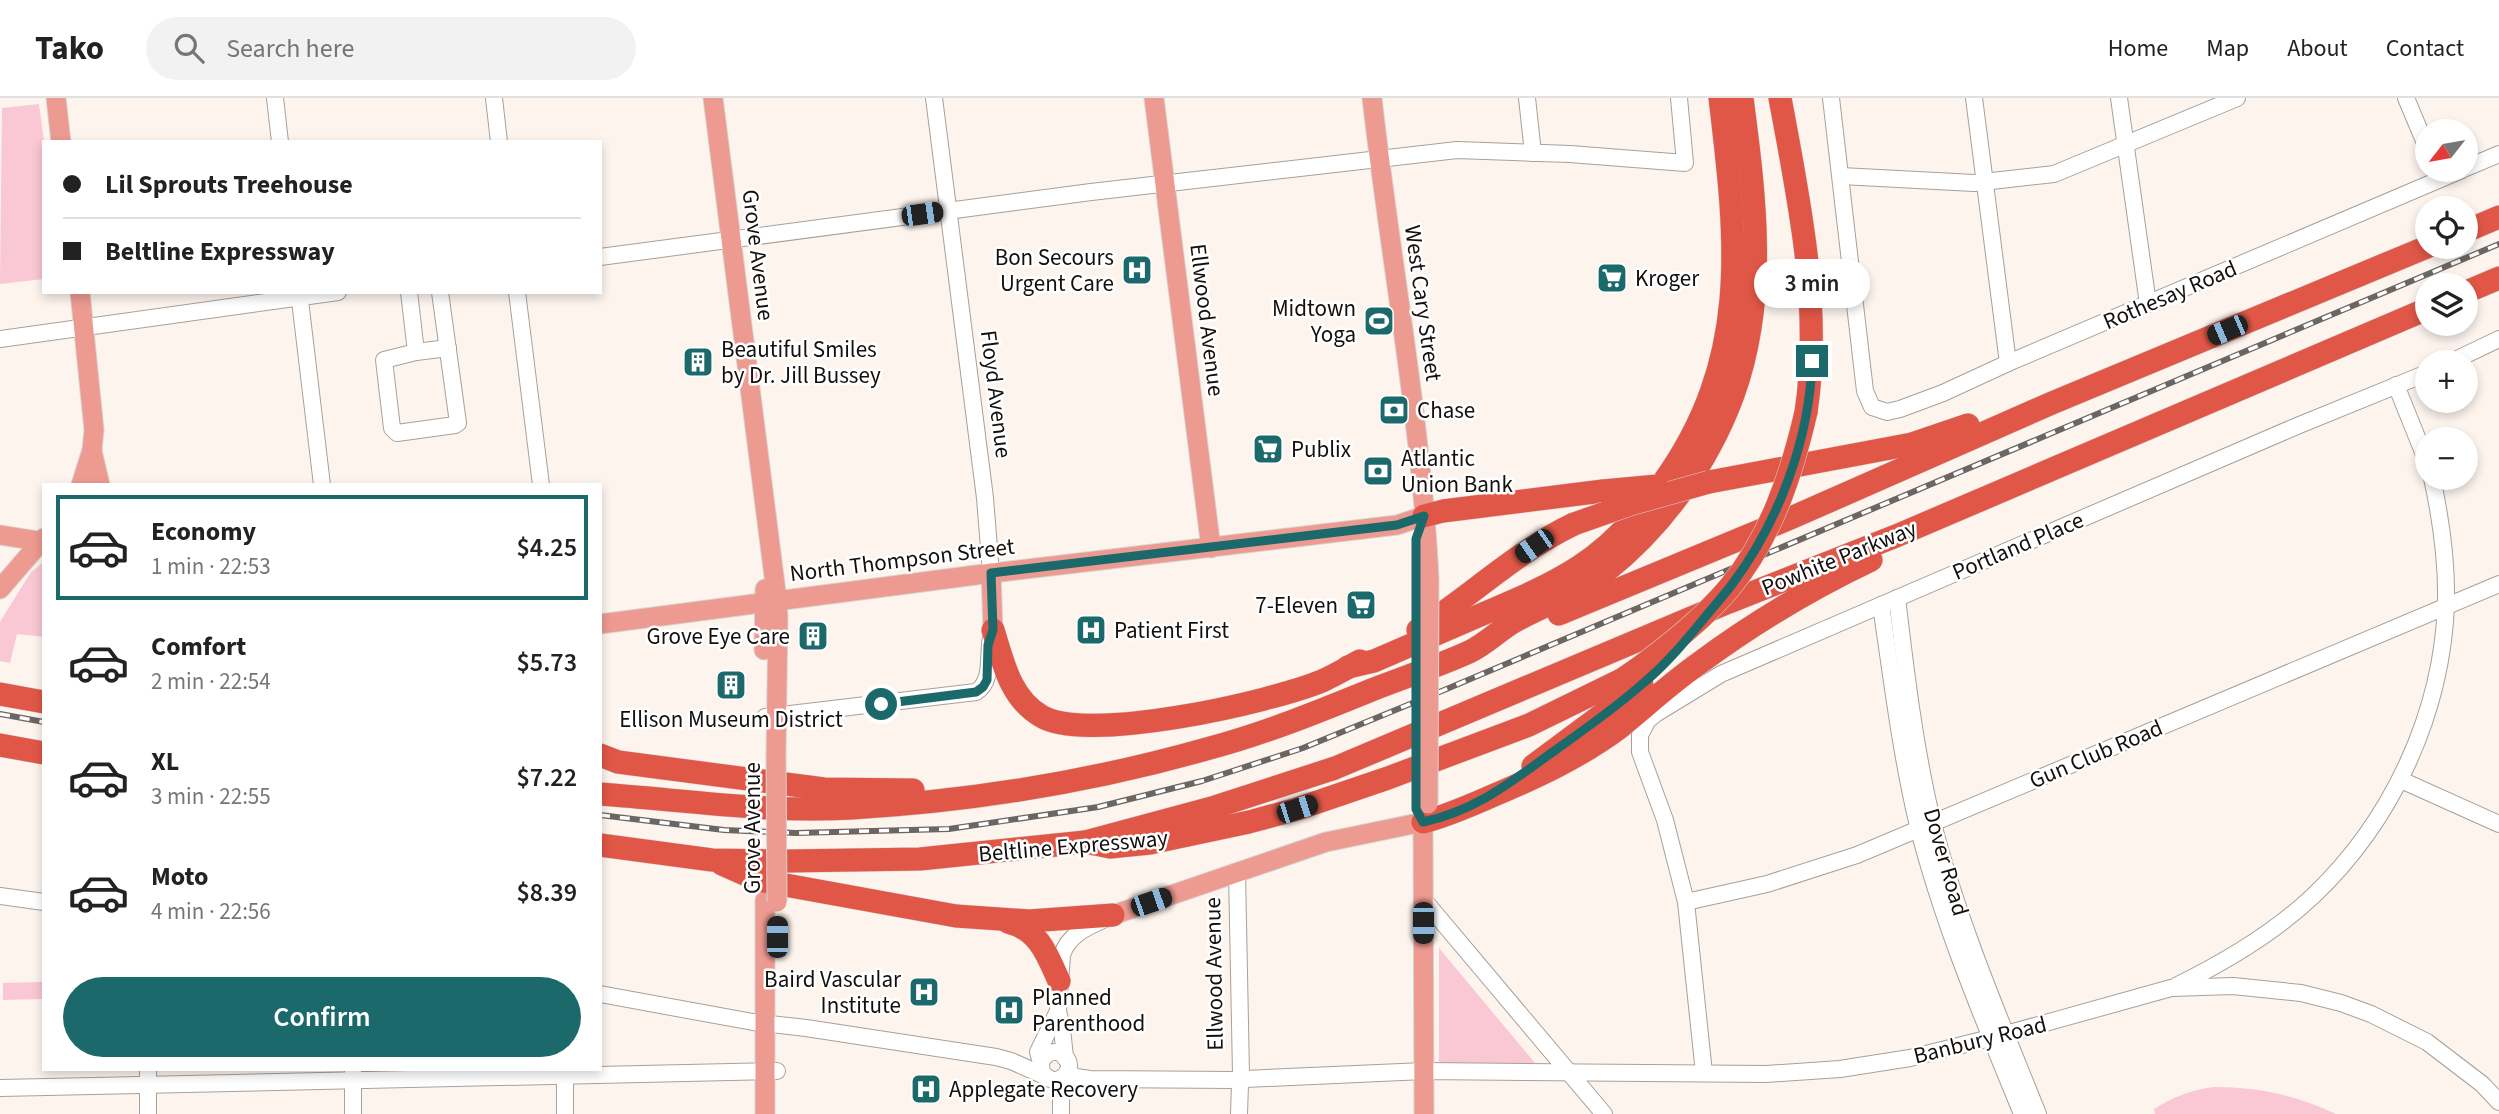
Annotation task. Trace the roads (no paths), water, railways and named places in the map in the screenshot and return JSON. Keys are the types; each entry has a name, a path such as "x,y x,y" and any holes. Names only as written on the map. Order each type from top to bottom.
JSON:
{"highway":[{"path":"1348,667 1374,661 1524,596 1582,565 1602,550 1638,515 1673,468 1697,426 1716,382 1731,312 1733,223 1720,98"},
{"path":"1473,651 1511,624 1584,586 1621,558 1657,522 1690,479 1715,437 1740,374 1754,295 1754,198 1742,98"},
{"path":"1491,797 1640,677 1677,651 1746,564 1771,521 1797,451 1812,377 1812,307 1797,188 1780,98"},
{"path":"2478,226 2499,217"},
{"path":"602,794 798,810 852,808 971,797 1111,773 1213,747 1280,726 1473,651 1793,517 2052,403 2415,252"},
{"path":"2478,287 2499,278"},
{"name":"Powhite Parkway","path":"1085,842 1215,807 1335,768 1729,602 1896,536 2415,314"},
{"path":"993,630 1004,668 1018,696 1040,716 1054,722 1099,725 1167,719 1205,712 1322,681 1385,649 1448,611 1525,552 1574,524 1631,504 1709,482 1912,444 2024,407 2052,403"},
{"path":"1422,812 1450,815 1554,769 1618,728 1699,663 1812,589 1989,504 2036,476"},
{"path":"1424,516 1443,511 1603,491 1709,482"},
{"name":"Beltline Expressway","path":"602,845 712,860 920,859 1085,842 1110,847 1150,843 1297,809 1528,725 1597,693 1640,677"},
{"path":"0,695 42,702"},
{"path":"0,745 42,753"},
{"path":"602,756 618,762 824,789 916,790 971,797"},
{"path":"712,860 758,880 956,916 1029,921 1114,915"},
{"path":"1002,920 1024,927 1038,939 1059,981"}],"main road":[{"path":"56,98 61,140"},
{"name":"Grove Avenue","path":"713,98 768,543 771,1071 765,1114"},
{"name":"Ellwood Avenue","path":"1154,98 1210,548"},
{"name":"West Cary Street","path":"1371,98 1428,538 1423,582 1424,1114"},
{"path":"80,294 94,408 92,450 82,483"},
{"path":"92,450 100,483"},
{"name":"North Thompson Street","path":"602,624 991,573 1397,525 1424,516"},
{"path":"0,535 42,540"},
{"path":"0,589 42,541"},
{"name":"Floyd Avenue","path":"991,573 993,630"},
{"path":"1114,915 1422,812"},
{"name":"Grove Avenue","path":"771,1071 777,1114"}],"street":[{"path":"275,98 280,140"},
{"path":"494,98 499,140"},
{"name":"Floyd Avenue","path":"934,98 985,498 991,573"},
{"path":"1527,98 1533,153"},
{"path":"602,257 949,211 1457,150 1685,163 1679,98"},
{"path":"1831,98 1840,176 1984,183 2054,174 2237,98"},
{"path":"1974,98 2008,363"},
{"path":"2119,98 2148,304"},
{"path":"2406,98 2415,119"},
{"name":"Rothesay Road","path":"2478,163 2499,154"},
{"name":"Rothesay Road","path":"1840,176 1866,391 1869,403 1876,409 1887,412 1943,393 2421,182"},
{"path":"409,294 416,352"},
{"path":"440,294 448,348 458,423 394,432 384,359 448,348"},
{"path":"517,294 541,483"},
{"path":"0,339 299,295 322,483"},
{"path":"2476,350 2499,339"},
{"name":"Portland Place","path":"1686,902 1665,820 1640,752 1639,743 1644,727 1657,713 1721,674 2415,378"},
{"path":"2396,385 2415,432"},
{"path":"2171,988 2227,960 2260,939 2313,897 2358,846 2401,780 2423,726 2434,689 2442,644 2446,606 2444,550 2433,490"},
{"name":"Gun Club Road","path":"1686,902 1767,884 1827,866 1926,827 2499,584"},
{"name":"Dover Road","path":"1897,598 1926,827"},
{"name":"Dover Road","path":"1881,605 1899,730 1926,827 1949,927 2038,1114"},
{"name":"Floyd Avenue","path":"770,716 976,692 987,680 988,645 993,630"},
{"path":"2401,780 2499,824"},
{"name":"Ellwood Avenue","path":"1237,872 1239,1114"},
{"path":"0,896 42,902"},
{"path":"1423,899 1604,1114"},
{"path":"1686,902 1703,1073"},
{"path":"1061,1114 1053,1065 1062,955 1068,942 1080,931 1114,915"},
{"path":"2227,960 2233,986"},
{"name":"Banbury Road","path":"1011,1061 1053,1065 1076,1077 1090,1079 1240,1079 1424,1071 1766,1074 1840,1069 1910,1058 2171,988 2233,986 2301,993 2371,1014 2427,1042 2482,1084 2499,1102"},
{"path":"602,994 771,1025 1053,1065"},
{"path":"1053,1065 1062,1028 1058,1012"},
{"name":"Dover Road","path":"1999,1036 2022,1114"},
{"path":"0,1088 148,1077 771,1071"},
{"path":"565,1072 565,1114"},
{"path":"353,1075 354,1114"},
{"path":"148,1077 148,1114"}],"railway":[{"path":"602,815 724,830 796,833 949,829 1098,807 1202,781 1303,748 1449,688 2499,244"},
{"path":"0,714 42,722"}],"place":[{"name":"Bon Secours Urgent Care","path":"1137,270"},
{"name":"Kroger","path":"1612,278"},
{"name":"Midtown Yoga","path":"1379,321"},
{"name":"Beautiful Smiles by Dr. Jill Bussey","path":"698,362"},
{"name":"Chase","path":"1394,410"},
{"name":"Publix","path":"1268,449"},
{"name":"Atlantic Union Bank","path":"1378,471"},
{"name":"7-Eleven","path":"1361,605"},
{"name":"Patient First","path":"1091,630"},
{"name":"Grove Eye Care","path":"813,636"},
{"name":"Ellison Museum District","path":"731,685"},
{"name":"Baird Vascular Institute","path":"924,992"},
{"name":"Planned Parenthood","path":"1009,1010"},
{"name":"Applegate Recovery","path":"926,1089"}]}
